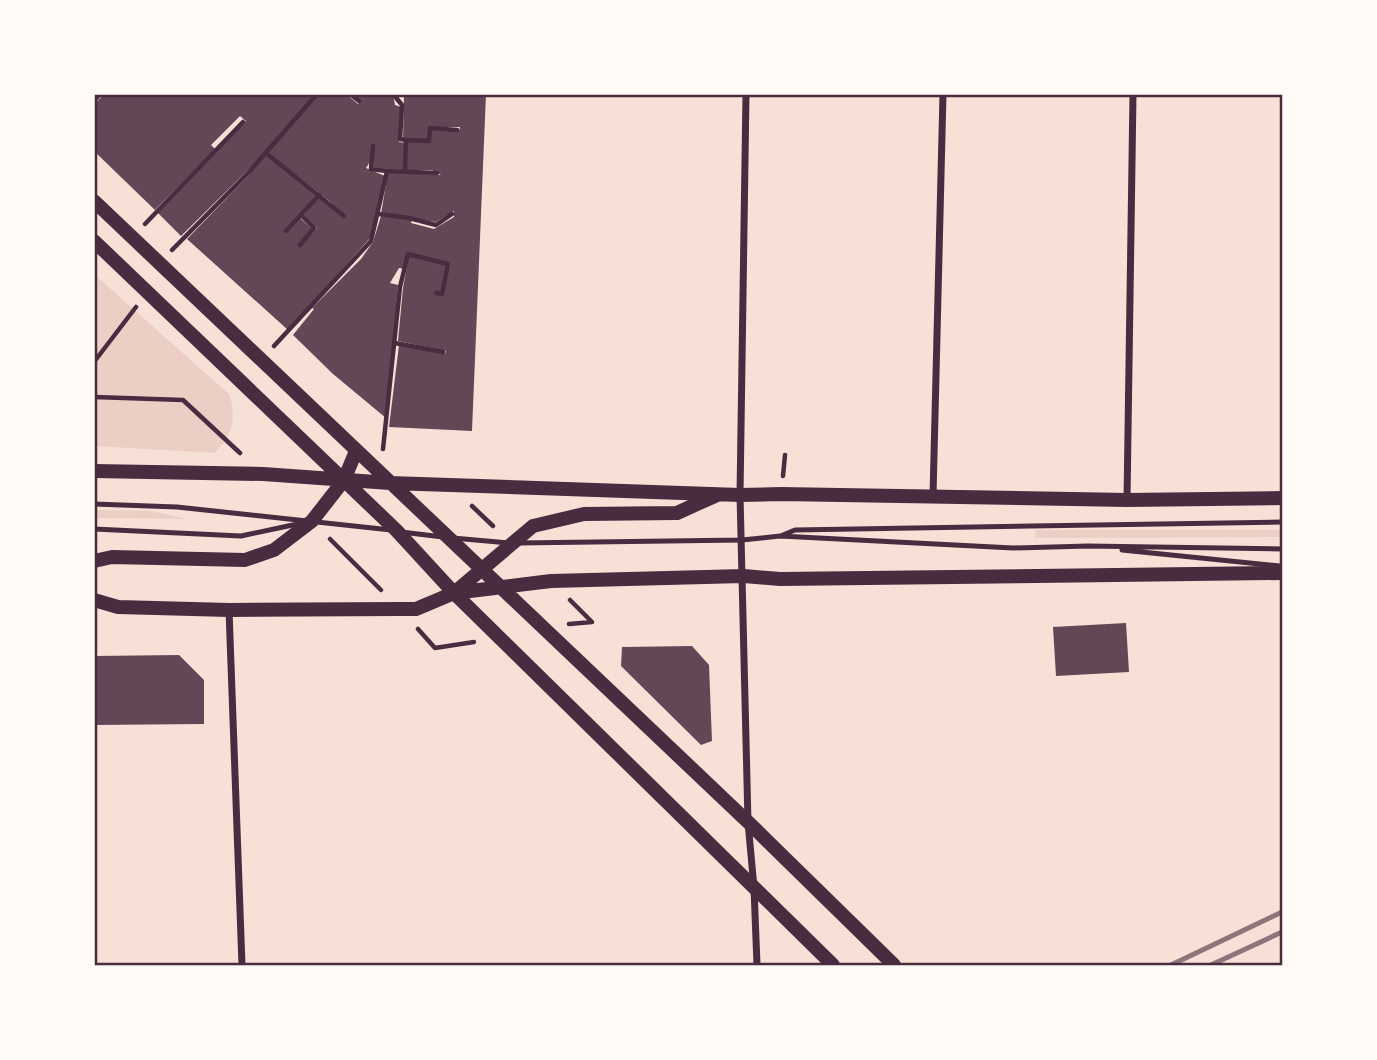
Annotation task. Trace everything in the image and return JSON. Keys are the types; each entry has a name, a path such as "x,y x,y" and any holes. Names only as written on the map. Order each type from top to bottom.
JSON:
{"main road":[{"path":"94,201 748,822 894,965"},
{"path":"94,241 397,531 454,593 833,965"},
{"path":"94,561 112,557 245,560 274,550 312,521 344,480 356,451"},
{"path":"94,471 262,474 344,480 385,478 740,495 1127,500 1283,498"},
{"path":"454,593 533,526 584,514 677,513 721,493"},
{"path":"94,600 118,607 229,610 416,609 454,593 551,581 744,576 780,579 1283,573"}],"street":[{"path":"746,94 740,495 748,822 757,965"},
{"path":"933,497 943,94"},
{"path":"1127,500 1133,94"},
{"path":"229,610 242,965"}],"lane":[{"path":"94,504 177,507 510,543 742,540 780,536 1013,548 1088,546 1283,549"},
{"path":"94,529 242,536 312,521"},
{"path":"780,536 795,530 1283,523"},
{"path":"1088,546 1283,567"}],"path":[{"path":"94,101 100,94"},
{"path":"159,262 266,153 317,94"},
{"path":"350,94 359,101"},
{"path":"393,94 402,105 400,139 429,141 430,128 457,130"},
{"path":"132,237 243,122"},
{"path":"405,171 407,140"},
{"path":"373,146 371,169 437,173"},
{"path":"266,153 344,216"},
{"path":"262,359 371,241 387,171"},
{"path":"286,232 319,195"},
{"path":"379,214 436,225 452,214"},
{"path":"300,244 314,228 301,215"},
{"path":"385,478 400,288 408,254 448,264 442,294 436,293"},
{"path":"94,362 97,354 148,292"},
{"path":"395,343 443,352"},
{"path":"94,397 183,400"}],"shaded area":[{"path":"94,274 230,395 232,427 215,453 95,446"},
{"path":"95,510 152,511 187,519 95,518"},
{"path":"1035,530 1282,530 1280,537 1035,538"}],"building":[{"path":"104,94 315,94 254,164 181,236 158,213 246,121 240,116 211,145 215,149 155,210 94,151 94,105"},
{"path":"319,94 346,94 358,104 361,101 353,94 393,94 395,105 401,107 399,142 406,143 405,170 373,168 374,156 366,168 385,176 371,237 288,330 187,239 266,154 316,195 299,217 312,229 301,246 317,228 303,216 318,197 333,204 267,152"},
{"path":"404,94 486,94 472,431 389,427 399,345 445,354 446,351 398,341 409,255 447,265 443,295 450,264 408,253 404,269 399,268 390,283 398,285 386,418 333,374 293,335 314,309 312,308 361,259 373,242 381,216 412,220 411,223 434,229 454,217 454,211 436,222 381,214 388,172 441,175 432,170 406,170 407,141 430,142 430,129 459,131 460,127 428,127 428,140 403,139"},
{"path":"1126,623 1129,672 1056,676 1053,627"},
{"path":"692,646 709,665 712,741 701,745 621,666 622,647"},
{"path":"179,655 204,680 204,724 94,725 94,656"}],"railway":[{"path":"1171,965 1282,912"},
{"path":"1211,965 1282,932"}]}
